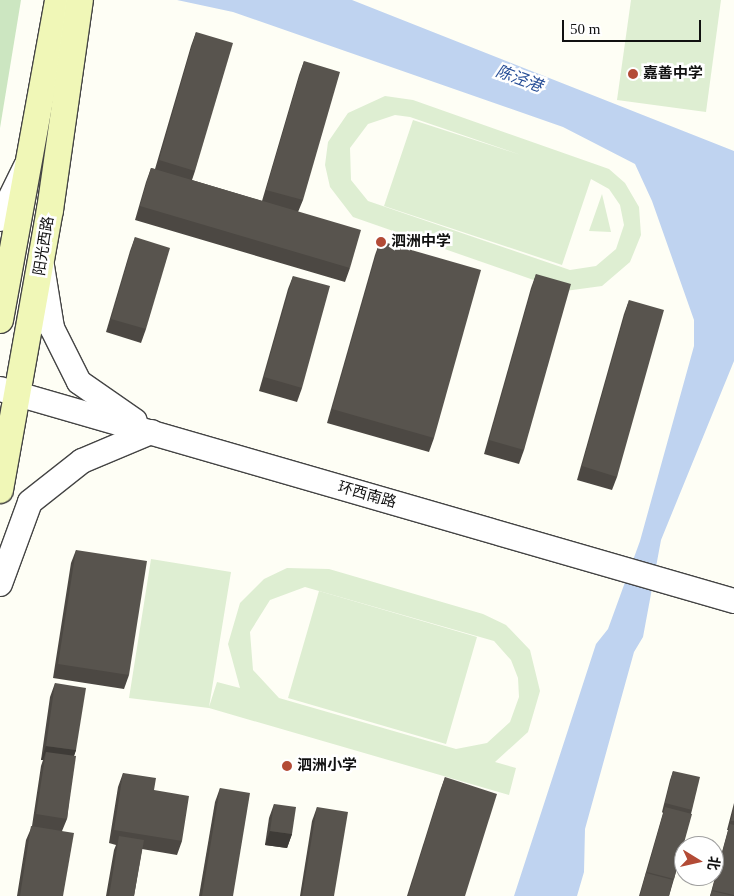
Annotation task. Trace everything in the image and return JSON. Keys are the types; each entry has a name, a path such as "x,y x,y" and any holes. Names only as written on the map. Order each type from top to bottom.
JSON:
{"main road":[{"name":"阳光西路","path":"0,320 58,0"},
{"name":"阳光西路","path":"0,490 9,392 42,261 80,0"}],"street":[{"path":"0,219 30,160"},
{"path":"42,261 52,328 79,382 151,432"},
{"name":"环西南路","path":"9,392 734,601"},
{"path":"0,584 30,502 82,461 151,432"}],"green space":[{"path":"0,0 21,0 0,128"},
{"path":"631,0 721,0 706,112 617,100"},
{"path":"385,96 413,100 609,169 625,183 639,207 641,235 630,262 602,286 565,291 353,217 330,187 325,165 328,142 348,113","holes":["395,115 410,117 521,155 413,120 384,206 562,265 591,179 609,189 620,205 624,225 616,249 596,266 570,270 368,201 351,180 350,148 368,124"]},
{"path":"602,194 611,232 589,231"},
{"path":"151,559 231,572 209,707 217,682 240,688 228,644 240,603 264,579 287,568 329,569 483,614 506,625 530,650 540,691 528,732 495,762 516,768 509,795 209,708 129,698","holes":["305,587 494,641 511,660 518,678 519,697 510,722 487,743 456,749 279,698 253,670 250,632 270,600"]},
{"path":"319,591 477,637 446,744 288,698"}],"water":[{"name":"陈泾港","path":"177,0 352,0 734,151 734,361 661,540 643,637 634,652 585,829 584,872 577,896 514,896 596,644 608,629 640,541 694,346 694,320 652,201 635,164 563,127 233,12"}],"building":[{"path":"196,32 233,43 195,171 159,160"},
{"path":"304,61 340,72 303,200 266,190"},
{"path":"151,168 361,230 350,268 140,206"},
{"path":"135,237 170,248 146,329 111,319"},
{"path":"380,241 481,270 434,438 332,409"},
{"path":"536,274 571,284 524,450 489,440"},
{"path":"293,276 330,286 302,388 264,377"},
{"path":"629,300 664,310 617,477 582,466"},
{"path":"76,550 147,561 129,675 58,664"},
{"path":"55,683 86,688 76,750 46,746"},
{"path":"46,752 76,756 67,819 36,814"},
{"path":"673,771 700,777 692,810 665,803"},
{"path":"123,773 156,778 154,790 189,796 182,841 114,830"},
{"path":"445,777 497,794 465,896 408,896"},
{"path":"220,788 250,793 233,896 202,896"},
{"path":"274,804 296,807 292,834 270,831"},
{"path":"317,807 348,812 334,896 302,896"},
{"path":"665,807 692,814 686,836 674,836 674,879 647,872"},
{"path":"734,807 734,821 731,821"},
{"path":"730,824 734,825 734,895 712,890 713,886 724,886 724,846"},
{"path":"31,826 74,833 63,896 20,896"},
{"path":"119,836 144,840 134,896 109,896"},
{"path":"646,873 673,880 669,896 640,896"},
{"path":"712,891 733,896 710,896"}],"place":[{"name":"嘉善中学","path":"633,74"},
{"name":"泗洲中学","path":"381,242"},
{"name":"泗洲小学","path":"287,766"}]}
